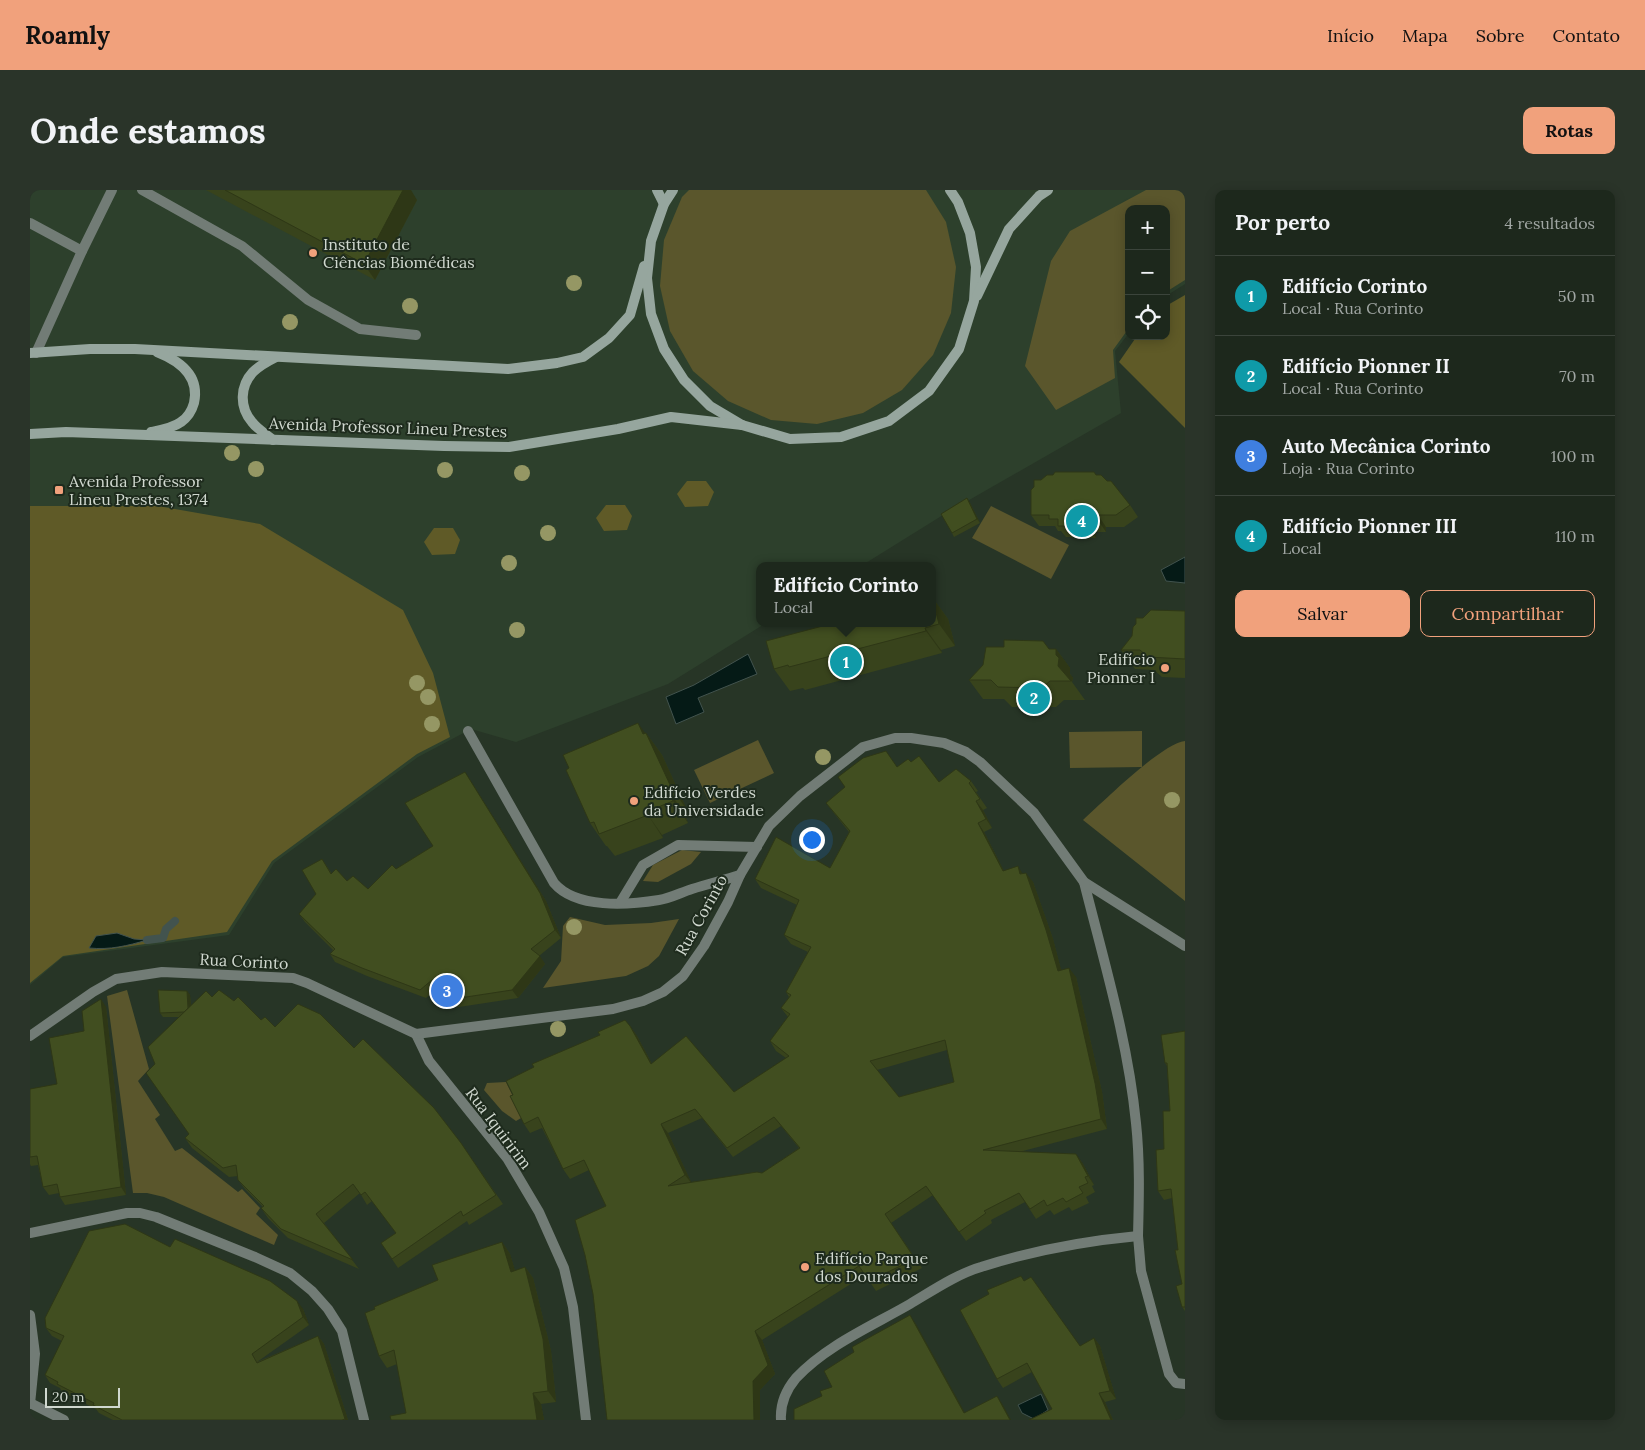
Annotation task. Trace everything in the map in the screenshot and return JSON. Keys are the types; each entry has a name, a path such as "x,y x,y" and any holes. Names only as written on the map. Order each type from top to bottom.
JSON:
{"main road":[{"path":"657,190 664,204"},
{"path":"33,353 90,349 148,349 508,369 557,363 583,356 609,338 630,315 651,241 664,204 673,190"},
{"path":"950,190 958,202 970,234 976,267 974,302"},
{"path":"651,241 647,278 652,314 664,349 684,380 710,406 742,425 790,439 841,438 889,421 930,391 959,350 974,302 1009,229 1048,190"},
{"path":"138,435 172,427 181,422 192,410 196,393 192,377 180,364 148,349"},
{"path":"273,440 252,422 245,413 242,396 247,380 254,370 276,356"},
{"name":"Avenida Professor Lineu Prestes","path":"30,434 66,432 509,447 618,429 671,417 742,425"}],"street":[{"path":"33,353 112,190"},
{"path":"142,190 242,246 308,300 360,329 416,335"},
{"path":"30,224 82,251"},
{"path":"468,731 520,825 560,890 581,900 620,904 660,900 740,875"},
{"name":"Rua Corinto","path":"30,1036 93,992 116,979 162,972 293,978 416,1034 613,1009 643,1002 683,976 689,969 704,946 728,902 740,875 769,826 800,796 863,747 894,738 911,738 944,743 966,752 980,762 1034,813 1084,882 1185,946"},
{"path":"620,904 643,865 678,846 757,847"},
{"path":"1084,882 1122,1032 1136,1120 1139,1182 1138,1236 1141,1270 1169,1374 1176,1383 1185,1384"},
{"name":"Rua Iquiririm","path":"416,1034 429,1061 507,1158 539,1212 564,1268 573,1307 586,1420"},
{"path":"30,1233 117,1215 140,1213 156,1217 255,1257 290,1274 312,1291 328,1309 342,1331 364,1420"},
{"path":"781,1420 784,1397 795,1380 815,1360 942,1286 979,1267 1011,1258 1097,1240 1138,1236"},
{"path":"30,1315 35,1354 30,1404 64,1420"}],"shaded area":[{"path":"30,190 1185,190 1185,284 1170,293 1170,205 1125,205 1125,338 1115,351 1121,413 943,515 867,562 756,562 756,627 760,627 668,684 516,742 471,729 418,757 274,863 229,935 63,957 30,985"},
{"path":"689,190 926,190 946,222 956,267 951,313 933,355 902,390 863,413 817,424 771,420 728,401 693,371 670,331 660,286 664,240 682,197"},
{"path":"1146,190 1185,190 1185,280 1170,289 1170,205 1125,205 1125,334 1113,350 1115,378 1056,410 1025,366 1051,261 1070,231"},
{"path":"1185,295 1185,428 1119,362 1134,340 1170,340 1170,304"},
{"path":"687,481 706,481 714,492 708,506 685,507 677,494"},
{"path":"606,505 625,505 632,516 627,530 604,531 596,518"},
{"path":"30,506 158,506 260,524 403,610 433,673 450,737 417,754 272,861 227,932 63,956 30,983"},
{"path":"991,506 1069,545 1051,579 972,538"},
{"path":"434,528 453,528 460,540 455,554 432,555 424,542"},
{"path":"1142,731 1142,767 1070,768 1069,732"},
{"path":"758,740 774,773 710,803 694,770"},
{"path":"1185,741 1185,901 1083,820 1148,762 1175,744"},
{"path":"682,850 701,852 691,864 658,882 643,881 653,865"},
{"path":"570,917 605,925 651,923 679,919 659,956 648,966 626,976 543,988 561,961 563,926"},
{"path":"127,990 149,1069 138,1081 160,1115 155,1119 175,1151 182,1148 238,1192 242,1189 260,1208 256,1214 278,1235 274,1245 164,1197 147,1193 133,1193 107,996"},
{"path":"506,1082 523,1117 516,1121 502,1111 484,1090 487,1083"}],"water":[{"path":"1185,557 1185,583 1166,581 1161,570"},
{"path":"748,654 757,674 698,698 704,712 676,724 666,697 694,685"},
{"path":"117,933 134,939 147,940 118,947 89,948 96,936"},
{"path":"1041,1394 1048,1410 1034,1419 1022,1413 1018,1405"}],"building":[{"path":"225,190 403,190 364,264"},
{"path":"1055,472 1094,472 1096,475 1101,475 1107,481 1111,481 1130,505 1116,515 1098,515 1098,520 1088,520 1088,526 1058,526 1058,519 1049,519 1049,515 1031,515 1031,490 1034,487 1034,480 1041,480 1047,475 1053,475"},
{"path":"967,498 977,519 952,533 941,514"},
{"path":"1151,610 1185,611 1185,659 1148,657 1140,650 1121,650 1132,636 1136,618 1143,618"},
{"path":"936,612 939,624 936,625"},
{"path":"819,627 928,627 925,628 926,631 789,667 788,665 774,669 766,641"},
{"path":"1004,640 1043,641 1049,649 1056,649 1056,655 1059,658 1058,666 1071,681 1050,681 1042,688 998,687 991,680 969,680 983,665 986,647 1004,647"},
{"path":"638,723 643,734 646,733 671,787 667,789 673,801 646,812 648,815 599,834 594,822 590,823 566,770 569,768 563,755"},
{"path":"886,751 897,767 908,759 911,762 919,756 939,782 956,769 971,781 969,783 980,799 976,801 986,819 978,823 1003,871 1018,866 1020,874 1026,873 1058,971 1069,968 1095,1083 1101,1119 983,1150 1076,1154 1088,1176 1085,1177 1088,1183 1079,1187 1083,1193 1066,1202 1063,1198 1047,1206 1044,1200 1030,1209 1019,1193 984,1211 986,1213 959,1232 926,1186 885,1214 915,1259 869,1281 859,1266 755,1331 768,1365 753,1381 754,1420 607,1420 593,1294 575,1220 606,1206 584,1160 563,1169 538,1117 524,1124 510,1096 513,1095 506,1081 534,1067 532,1064 600,1035 598,1032 625,1020 651,1064 686,1036 734,1092 789,1056 770,1041 790,1014 781,1008 791,995 786,992 811,947 784,935 799,900 755,879 776,837 830,868 850,831 826,803 845,787 838,777 863,758","holes":["945,1040 954,1082 899,1097 870,1061","695,1109 727,1148 774,1117 800,1148 762,1173 757,1172 668,1186 685,1175 661,1124"]},
{"path":"465,772 540,893 555,930 531,949 540,956 512,990 453,999 448,997 432,980 420,990 330,954 335,949 299,914 316,894 302,870 322,859 331,874 336,869 347,881 353,876 368,889 392,865 396,869 433,846 405,803"},
{"path":"158,990 187,991 188,1008 184,1012 160,1013"},
{"path":"219,990 234,1001 238,997 261,1020 265,1017 275,1027 298,1004 320,1014 354,1048 363,1039 434,1108 461,1143 496,1195 463,1216 461,1211 392,1259 381,1243 396,1233 365,1192 361,1195 353,1184 316,1214 353,1260 281,1229 261,1208 264,1206 238,1180 236,1165 223,1168 185,1138 189,1134 146,1073 155,1064 148,1047 206,991 212,997"},
{"path":"101,999 121,1187 60,1197 57,1184 43,1187 37,1156 30,1157 30,1089 57,1084 49,1038 84,1031 82,1011"},
{"path":"1185,1031 1185,1307 1182,1307 1176,1286 1182,1284 1175,1250 1178,1250 1171,1189 1158,1191 1156,1150 1164,1149 1163,1111 1170,1111 1167,1063 1165,1063 1161,1035"},
{"path":"125,1224 170,1247 175,1239 270,1281 297,1301 303,1317 252,1354 257,1363 318,1336 345,1419 122,1420 57,1384 58,1382 45,1375 64,1336 46,1328 45,1318 89,1231"},
{"path":"502,1242 511,1272 525,1267 543,1339 548,1391 533,1393 537,1420 391,1420 390,1416 406,1413 394,1350 379,1356 365,1313 375,1309 374,1307 438,1280 432,1265"},
{"path":"1021,1276 1024,1281 1031,1277 1080,1346 1094,1338 1110,1391 1099,1393 1111,1420 1029,1420 1052,1409 1027,1363 997,1379 960,1310 989,1294 987,1290"},
{"path":"910,1315 964,1413 997,1396 1010,1420 794,1420 794,1409 822,1396 820,1391 832,1387 824,1371 854,1352 852,1347"}],"waterway":[{"path":"147,940 163,938 166,929 175,921"}],"place":[{"name":"Instituto de Ciências Biomédicas","path":"313,253"},
{"name":"Avenida Professor Lineu Prestes, 1374","path":"59,490"},
{"name":"Edifício Pionner III","path":"1082,521"},
{"name":"Edifício Corinto","path":"846,662"},
{"name":"Edifício Pionner I","path":"1165,668"},
{"name":"Edifício Pionner II","path":"1034,698"},
{"name":"Edifício Verdes da Universidade","path":"634,801"},
{"name":"Auto Mecânica Corinto","path":"447,991"},
{"name":"Edifício Parque dos Dourados","path":"805,1267"}]}
